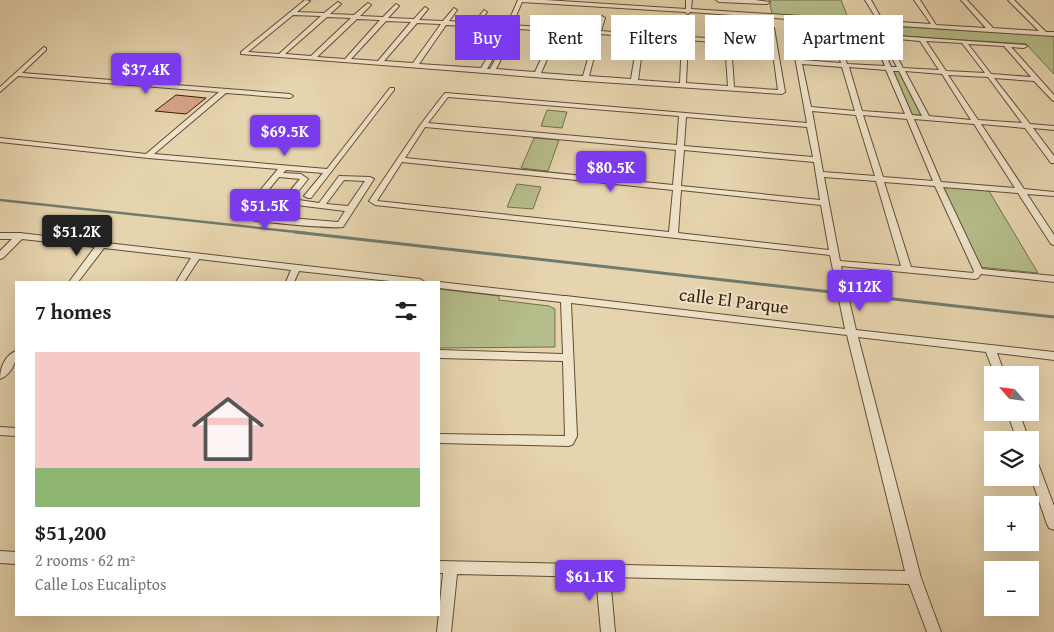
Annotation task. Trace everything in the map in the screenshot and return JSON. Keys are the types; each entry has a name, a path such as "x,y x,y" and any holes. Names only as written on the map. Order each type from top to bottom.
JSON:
{"street":[{"path":"688,12 690,0"},
{"path":"719,0 767,1 769,15"},
{"path":"868,0 877,15"},
{"path":"917,0 935,27"},
{"path":"964,0 991,30"},
{"path":"1011,0 1044,33"},
{"path":"307,1 243,53 782,92 774,44"},
{"path":"514,15 520,1 603,3 737,15"},
{"path":"280,56 338,4"},
{"path":"312,58 368,5"},
{"path":"346,61 396,6"},
{"path":"380,64 425,9"},
{"path":"414,66 454,10"},
{"path":"293,14 455,24"},
{"path":"903,25 1054,34"},
{"path":"903,38 1024,46"},
{"path":"922,39 1054,242"},
{"path":"964,42 1054,161"},
{"path":"1006,44 1054,100"},
{"path":"0,90 44,49"},
{"path":"483,71 489,60"},
{"path":"492,72 498,60"},
{"path":"537,75 544,60"},
{"path":"585,79 590,60"},
{"path":"634,82 637,60"},
{"path":"683,85 684,60"},
{"path":"729,60 731,88"},
{"path":"843,60 908,270"},
{"path":"886,60 908,116 979,271"},
{"path":"895,60 926,118"},
{"path":"934,632 914,578 851,331 834,254 798,62 1036,79"},
{"path":"16,74 290,96"},
{"path":"308,196 329,172 392,89"},
{"path":"148,156 225,90"},
{"path":"810,125 451,95 443,97 373,198 375,203 834,254"},
{"path":"807,109 1054,128"},
{"path":"673,236 683,114"},
{"path":"423,125 817,160"},
{"path":"0,140 280,171 329,172"},
{"path":"400,160 539,176 677,187 825,204"},
{"path":"270,220 304,177 280,171"},
{"path":"280,171 242,215 270,220 338,226 342,224 370,178 342,178 321,205"},
{"path":"820,174 1054,194"},
{"path":"286,201 350,210"},
{"path":"0,236 20,236 396,281"},
{"path":"0,256 20,236"},
{"path":"74,281 101,246"},
{"path":"181,281 196,257"},
{"path":"836,263 975,276 979,271"},
{"path":"290,281 296,268"},
{"path":"979,271 1054,279"},
{"name":"calle El Parque","path":"440,284 1054,356"},
{"path":"440,439 569,440 571,436 566,298"},
{"path":"990,348 997,366"},
{"path":"440,354 569,358"},
{"path":"0,375 15,356"},
{"path":"0,431 15,432"},
{"path":"1039,483 1054,524"},
{"path":"444,632 445,567 914,578"},
{"path":"602,570 608,632"}],"green space":[{"path":"769,0 841,0 847,15 785,15 772,14"},
{"path":"903,27 1054,36 1054,74 1026,44 903,36"},
{"path":"892,70 898,70 921,115 912,115"},
{"path":"547,110 567,112 562,128 541,126"},
{"path":"534,138 559,140 548,171 521,168"},
{"path":"517,184 541,187 533,209 507,207"},
{"path":"943,186 989,191 1038,273 979,267"},
{"path":"440,289 499,296 499,300 549,306 555,309 555,347 440,348"}],"building":[{"path":"176,95 206,98 186,114 155,111"}],"waterway":[{"path":"0,200 306,233"},
{"path":"295,232 1054,317"}]}
